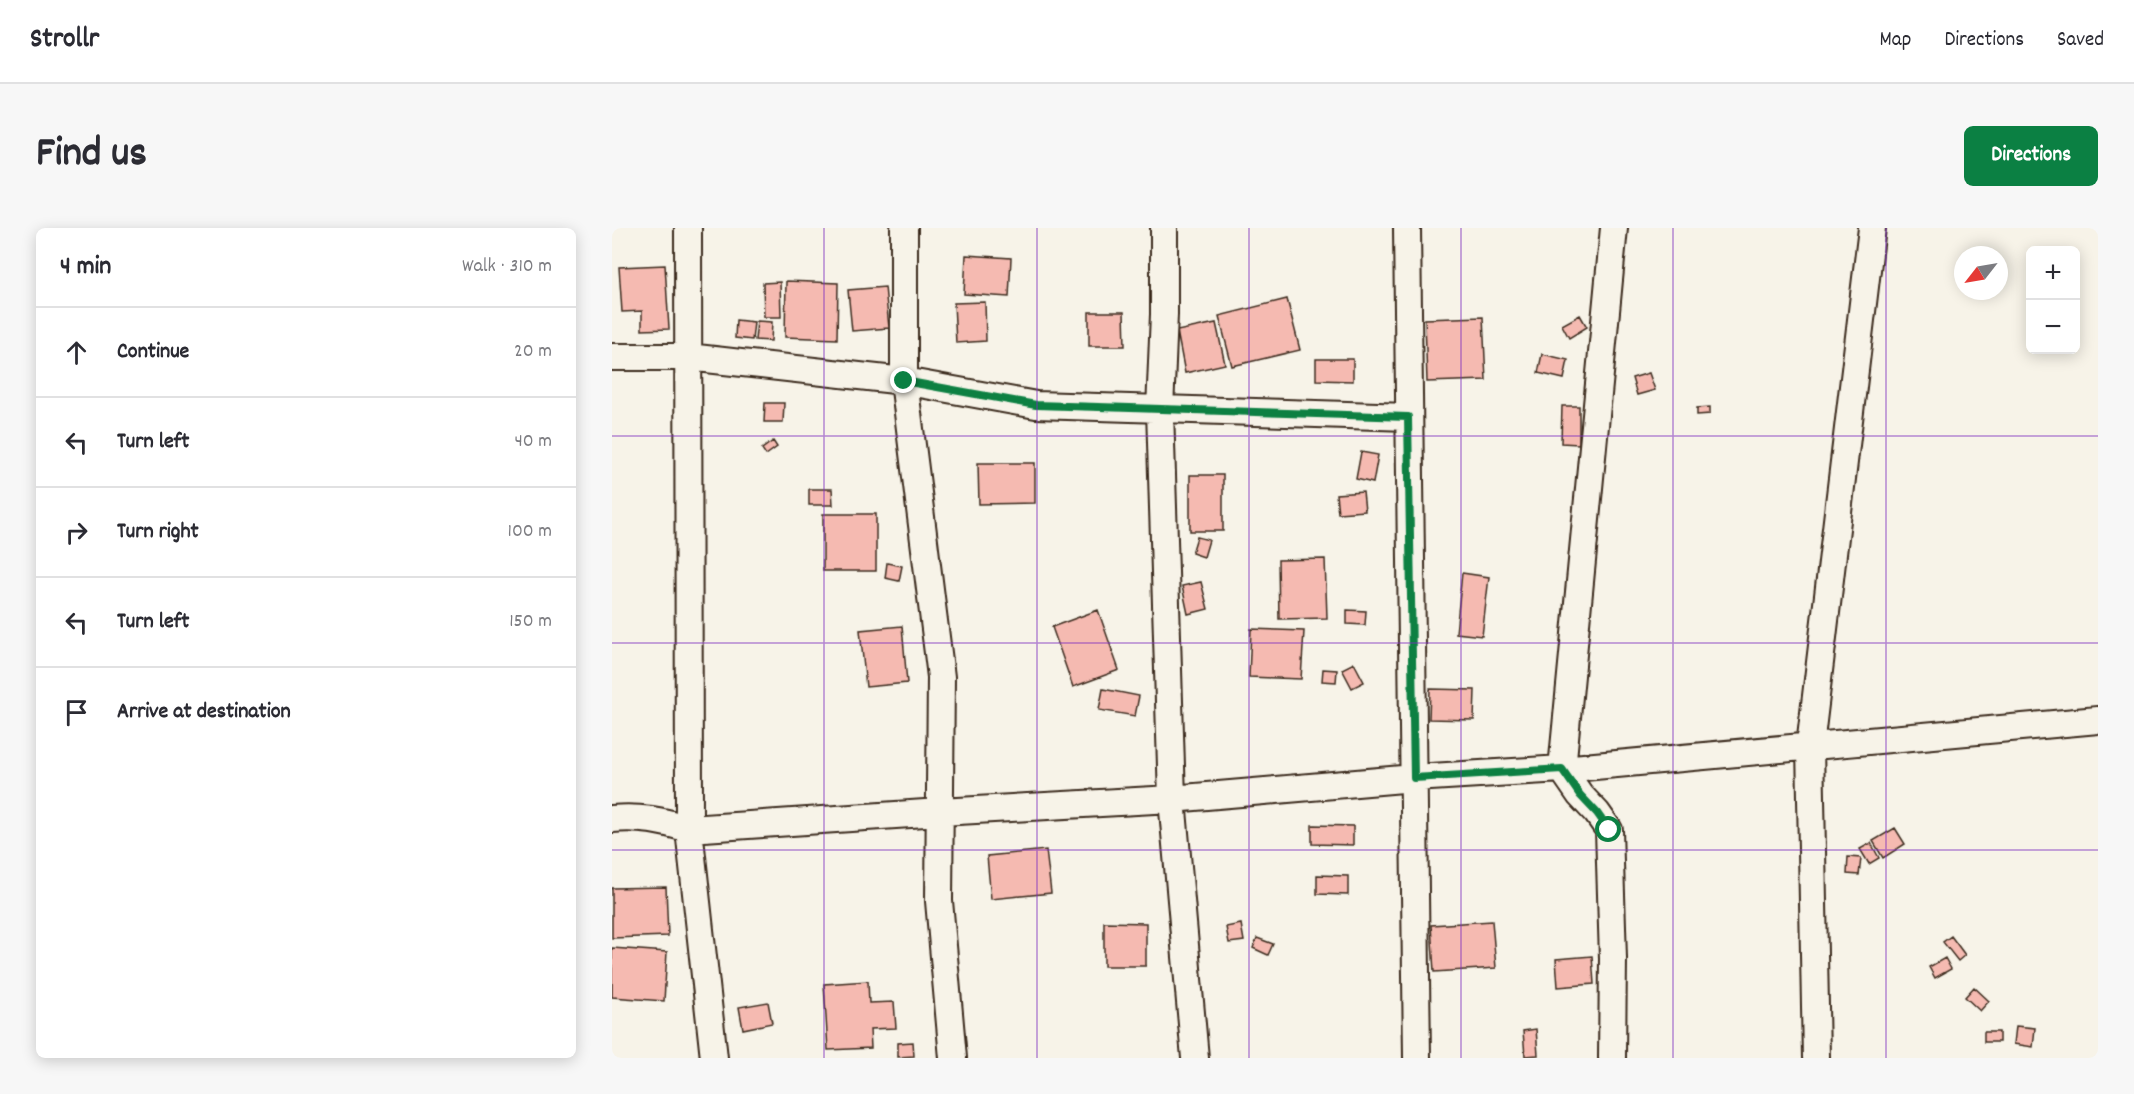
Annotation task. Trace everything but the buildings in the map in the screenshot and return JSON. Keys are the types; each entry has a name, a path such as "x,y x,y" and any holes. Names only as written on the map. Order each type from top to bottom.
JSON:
{"street":[{"path":"688,228 689,829 714,1058"},
{"path":"904,228 904,381 941,677 939,901 953,1058"},
{"path":"1164,228 1164,314 1160,410 1172,799 1195,1058"},
{"path":"1407,228 1417,1058"},
{"path":"1612,1058 1613,959 1609,830 1562,769 1614,228"},
{"path":"1816,1058 1810,746 1872,228"},
{"path":"612,357 688,357 904,381 1036,405 1408,417"},
{"path":"612,819 628,817 660,820 689,829 1172,799 1414,778 1562,769 2098,720"}],"route":[{"path":"904,381 1036,405 1408,417 1414,778 1562,769 1609,830"}]}
